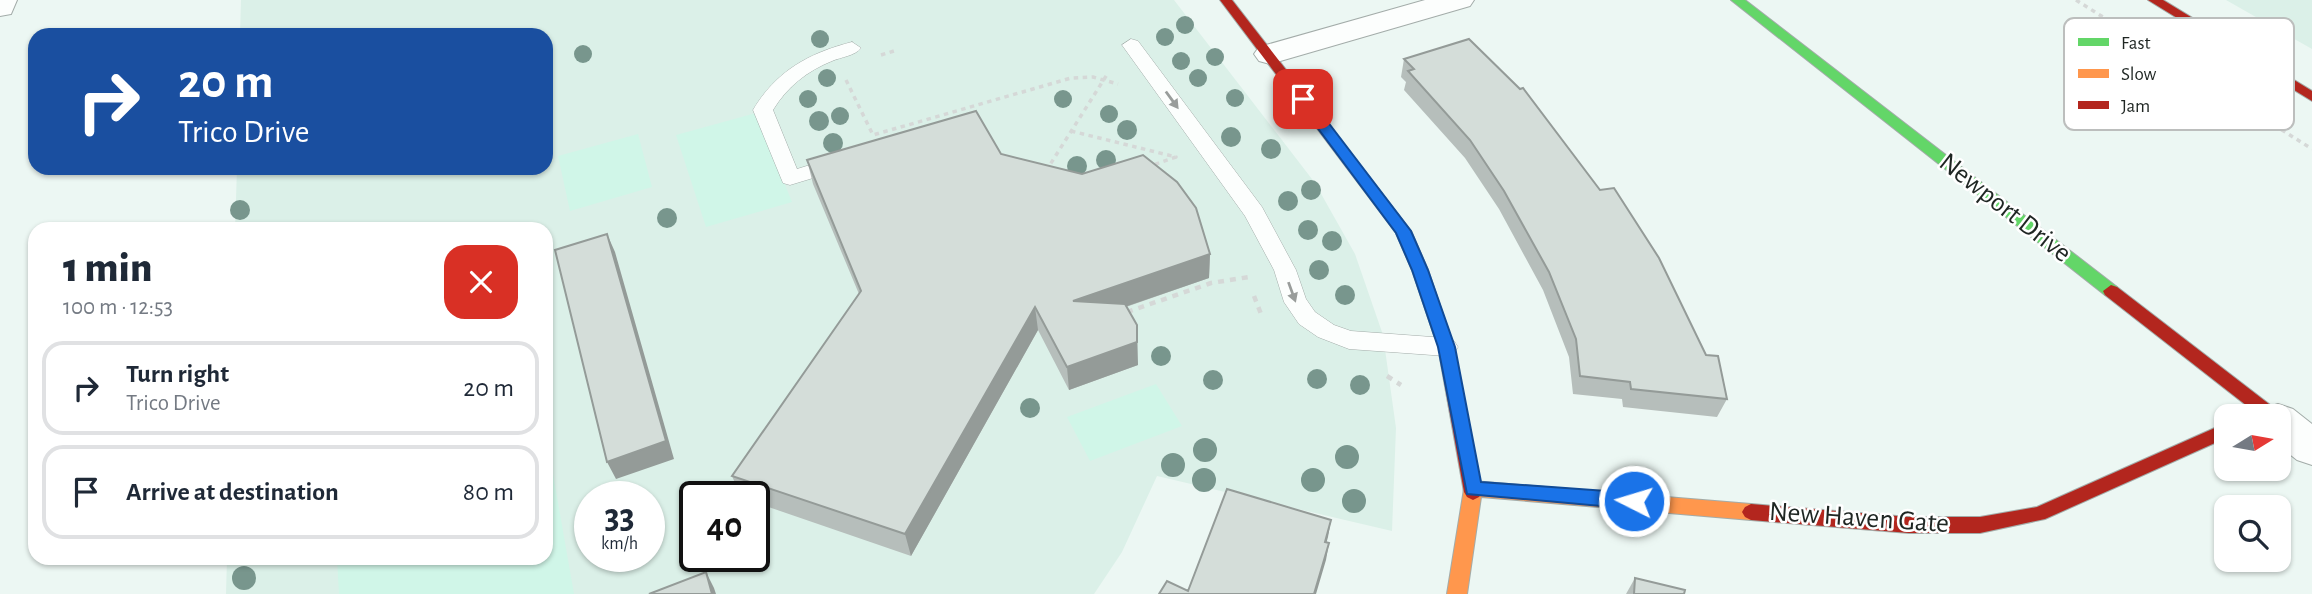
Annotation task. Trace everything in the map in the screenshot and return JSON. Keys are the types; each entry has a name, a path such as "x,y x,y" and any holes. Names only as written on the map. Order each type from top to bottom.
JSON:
{"street":[{"path":"0,7 2,0"},
{"path":"1226,0 1403,231 1420,270 1446,347 1474,489 1457,594"},
{"path":"1270,54 1459,0"},
{"name":"Newport Drive","path":"1737,0 2252,404"},
{"path":"2154,0 2183,18"},
{"path":"2294,86 2312,97"},
{"name":"Newport Drive","path":"2291,433 2312,448"},
{"name":"New Haven Gate","path":"1474,489 1909,525 1980,525 2039,514 2214,434"}],"lane":[{"path":"1131,45 1254,212 1285,270 1295,302 1307,318 1326,331 1349,340 1446,347"},
{"path":"852,48 833,53 798,69 770,95 762,110 790,178 855,158"}],"path":[{"path":"2076,0 2105,18"},
{"path":"1040,181 1108,73"},
{"path":"845,77 873,135 1071,78 1104,79 1123,87"},
{"path":"2282,130 2312,149"},
{"path":"1071,131 1176,158"},
{"path":"1169,147 1183,167"},
{"path":"1138,170 1176,158"},
{"path":"1244,266 1257,308 1267,323"},
{"path":"1127,312 1211,283 1249,277"},
{"path":"1382,373 1401,385"}],"shaded area":[{"path":"241,0 1174,0 1315,183 1355,254 1383,335 1396,428 1392,531 1157,476 1122,552 1094,594 226,594 227,565 553,565 553,222 235,222 237,175 553,175 553,28 240,28"},
{"path":"2226,0 2312,0 2312,49 2294,39 2294,18 2258,18"}],"green space":[{"path":"756,113 792,202 706,227 676,135"},
{"path":"638,134 652,187 570,211 558,156"},
{"path":"1156,384 1182,426 1090,461 1067,417"},
{"path":"553,474 574,594 339,594 337,565 553,565"}],"building":[{"path":"1469,39 1520,89 1523,88 1600,190 1614,188 1659,258 1706,355 1718,356 1727,399 1631,389 1630,382 1580,376 1576,339 1549,272 1504,191 1470,140 1408,71 1414,69 1404,59"},
{"path":"976,111 1001,154 1082,174 1143,155 1177,182 1196,208 1210,254 1073,301 1125,304 1137,325 1137,342 1067,367 1035,307 905,534 770,489 770,481 747,481 732,476 861,291 807,160"},
{"path":"607,234 666,441 607,462 555,250"},
{"path":"1227,489 1331,520 1325,542 1329,543 1314,594 1159,594 1167,581 1188,591"},
{"path":"706,572 712,594 649,594"},
{"path":"1635,578 1685,590 1684,594 1634,594"}],"traffic: fast":[{"path":"1737,0 2111,291"}],"traffic: slow":[{"path":"1473,489 1751,512"},
{"path":"1457,594 1473,492"}],"traffic: jam":[{"path":"1226,0 1403,231 1420,270 1446,347 1473,492"},
{"path":"2154,0 2183,18"},
{"path":"2294,86 2312,97"},
{"path":"2111,291 2257,404"},
{"path":"1751,512 1909,525 1980,525 2039,514 2214,435"}],"route":[{"path":"1303,99 1403,231 1420,270 1446,347 1474,489 1634,501"}]}
